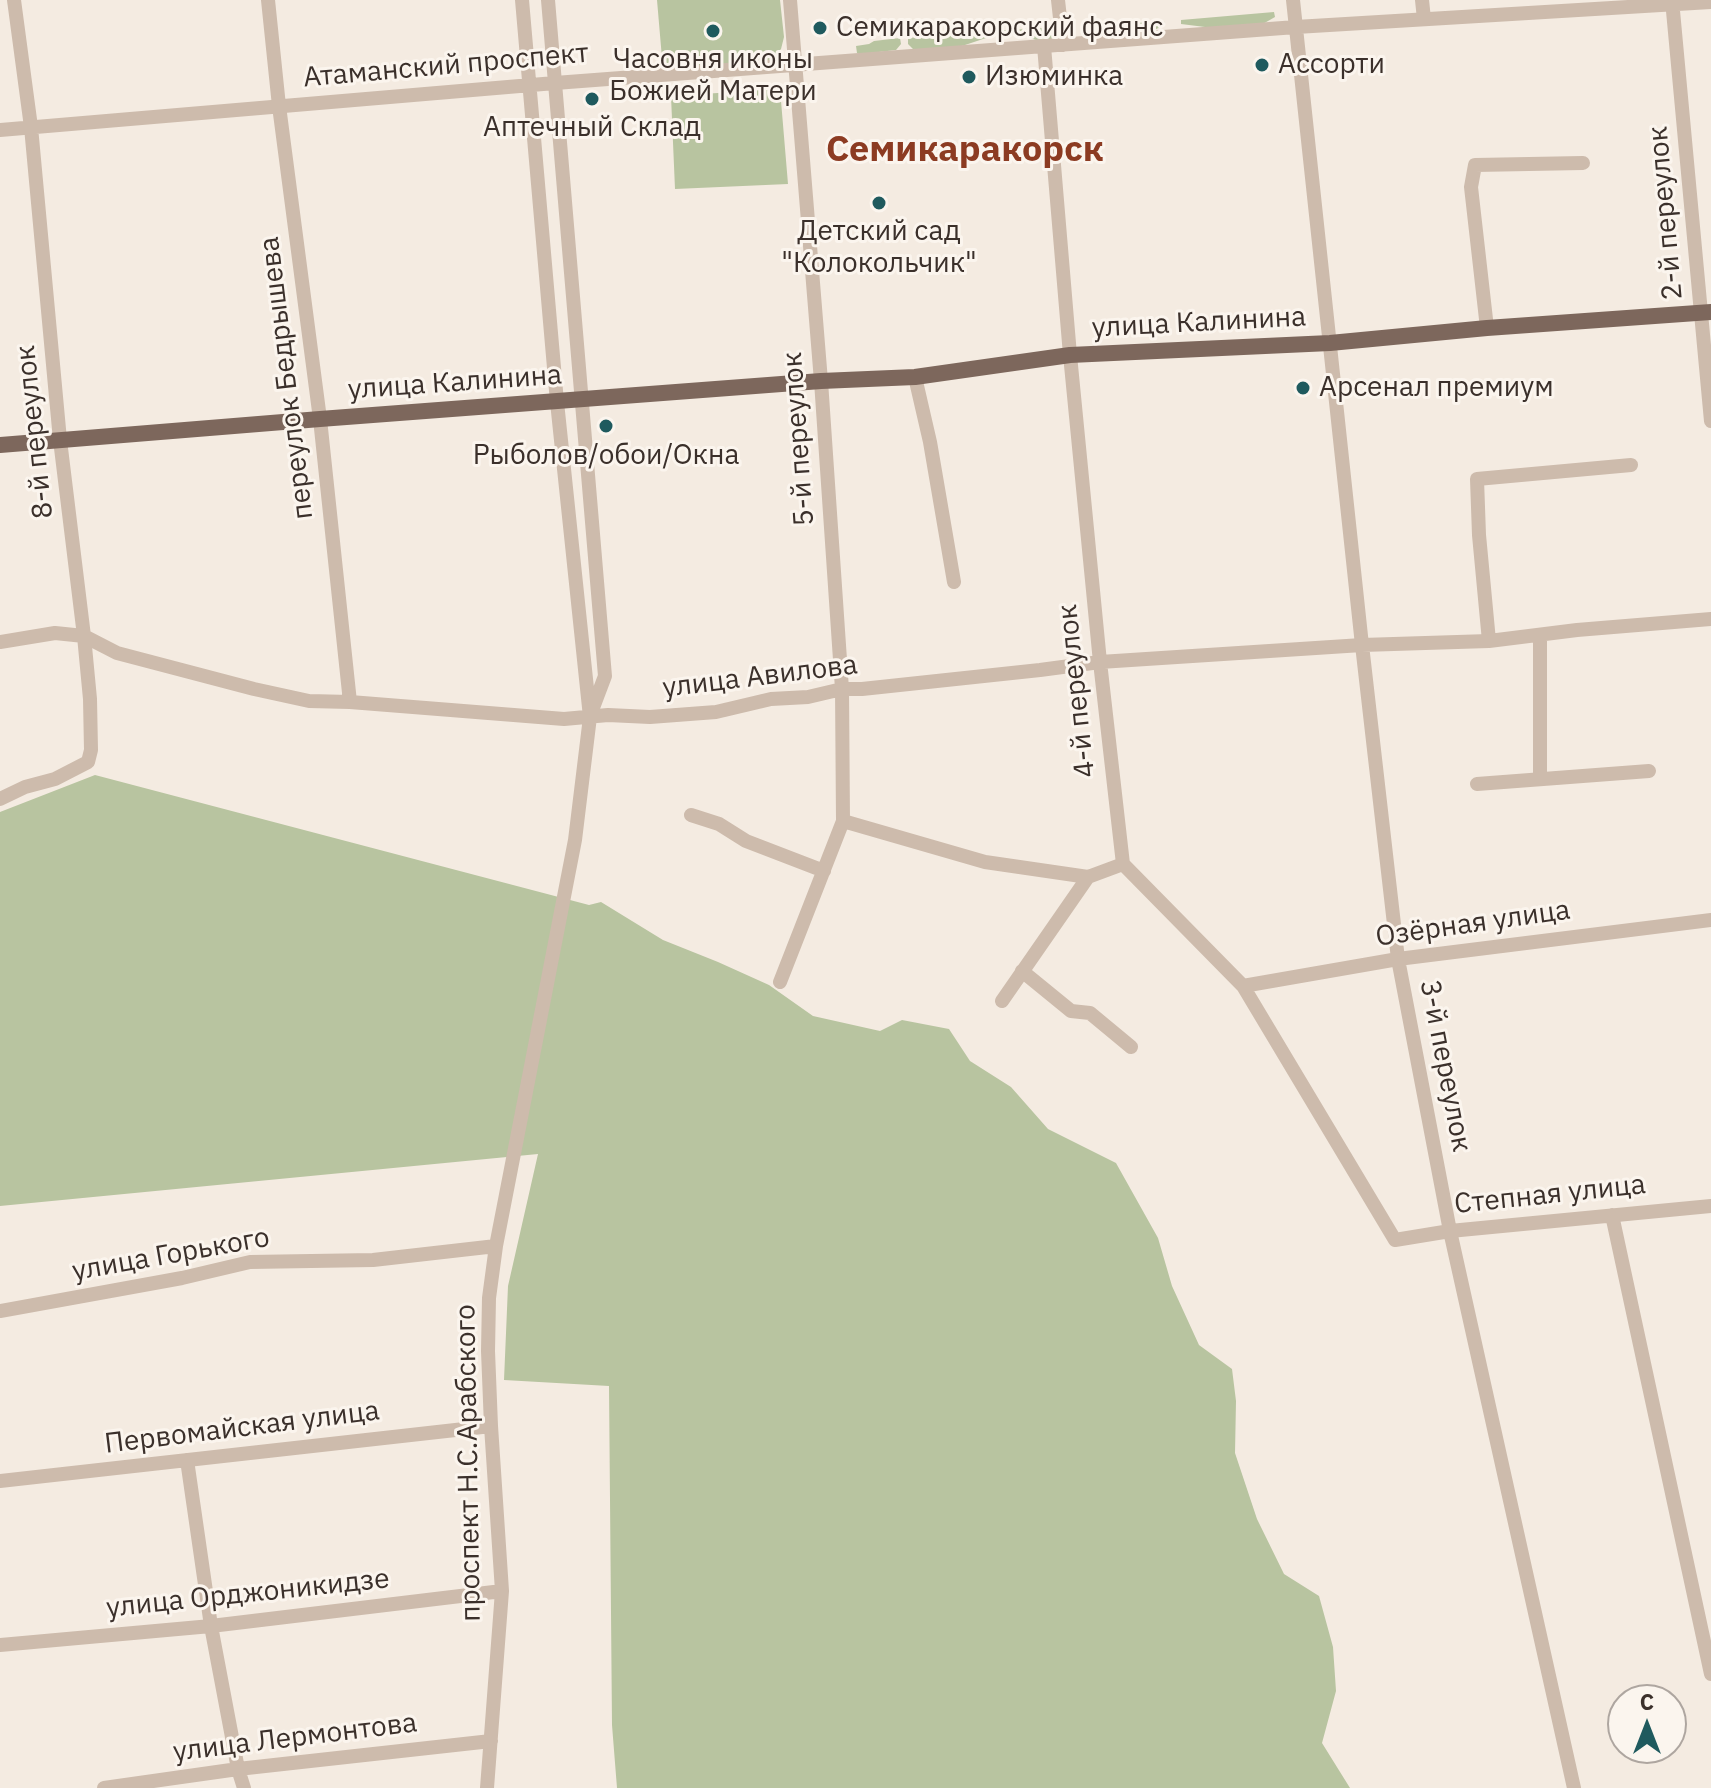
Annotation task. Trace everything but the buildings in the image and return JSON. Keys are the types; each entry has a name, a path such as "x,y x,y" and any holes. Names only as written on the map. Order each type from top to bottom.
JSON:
{"main road":[{"name":"улица Калинина","path":"0,445 821,381 915,377 1070,355 1330,343 1706,312"}],"street":[{"name":"8-й переулок","path":"0,799 25,787 55,779 88,762 91,750 84,636 60,440 31,127 14,0"},
{"name":"переулок Бедрышева","path":"268,0 320,419 350,702"},
{"path":"522,0 557,402 590,717"},
{"path":"548,0 605,676 590,717"},
{"name":"5-й переулок","path":"780,982 843,821 842,689 790,0"},
{"path":"1058,0 1063,45"},
{"name":"3-й переулок","path":"1293,0 1398,959 1450,1231 1574,1788"},
{"path":"1422,0 1424,19"},
{"name":"2-й переулок","path":"1672,2 1706,312 1711,421"},
{"name":"Атаманский проспект","path":"0,130 555,83 1296,27 1711,2"},
{"name":"4-й переулок","path":"1044,46 1070,355 1123,864"},
{"path":"1487,328 1471,187 1475,165 1583,163"},
{"path":"915,377 930,442 954,582"},
{"path":"1489,641 1477,479 1631,465"},
{"name":"улица Авилова","path":"0,642 55,633 84,636 117,653 309,701 564,719 716,712 771,699 808,697 842,689 1100,662 1362,645 1489,641 1711,619"},
{"path":"1540,636 1540,779"},
{"name":"проспект Н.С.Арабского","path":"487,1788 502,1591 491,1426 489,1311 496,1246 575,840 590,717"},
{"path":"1477,784 1649,771"},
{"path":"691,815 719,824 746,841 824,871"},
{"path":"843,821 985,862 1088,877 1123,864 1243,986"},
{"path":"1002,1001 1088,877"},
{"name":"Озёрная улица","path":"1243,986 1398,959 1711,920"},
{"path":"1022,971 1071,1011 1090,1013 1131,1047"},
{"name":"Степная улица","path":"1243,986 1395,1240 1450,1231 1711,1206"},
{"path":"1612,1215 1711,1674"},
{"name":"улица Горького","path":"0,1311 182,1278 250,1262 373,1260 496,1246"},
{"name":"Первомайская улица","path":"0,1481 491,1426"},
{"path":"187,1460 211,1626 244,1788"},
{"name":"улица Орджоникидзе","path":"0,1645 211,1626 502,1591"},
{"name":"улица Лермонтова","path":"104,1788 238,1769 491,1741"}],"green space":[{"path":"657,0 780,0 784,37 781,49 767,61 663,70"},
{"path":"1274,12 1275,17 1261,25 1213,28 1181,24 1181,20"},
{"path":"1164,21 1165,25 1154,30 1115,32 1104,28 1104,25"},
{"path":"1058,27 1058,32 1051,39 1036,40 1021,35 998,35 994,31"},
{"path":"985,31 986,38 962,46 914,50 908,44 908,38"},
{"path":"900,38 901,44 896,50 857,53 856,46"},
{"path":"780,89 788,184 675,189 671,96"},
{"path":"95,775 589,905 601,902 663,940 769,985 813,1016 880,1031 902,1020 949,1029 970,1061 1011,1087 1048,1129 1116,1163 1158,1238 1172,1286 1199,1345 1232,1369 1236,1401 1235,1453 1257,1519 1284,1574 1319,1596 1333,1647 1336,1691 1322,1743 1350,1788 617,1788 612,1725 609,1386 504,1380 508,1286 538,1154 0,1206 0,812"}],"place":[{"name":"Семикаракорский фаянс","path":"820,28"},
{"name":"Часовня иконы Божией Матери","path":"713,31"},
{"name":"Ассорти","path":"1262,65"},
{"name":"Изюминка","path":"969,77"},
{"name":"Аптечный Склад","path":"592,99"},
{"name":"Детский сад \"Колокольчик\"","path":"879,203"},
{"name":"Арсенал премиум","path":"1303,388"},
{"name":"Рыболов/обои/Окна","path":"606,426"}],"district":[{"name":"Семикаракорск","path":"965,151"}]}
